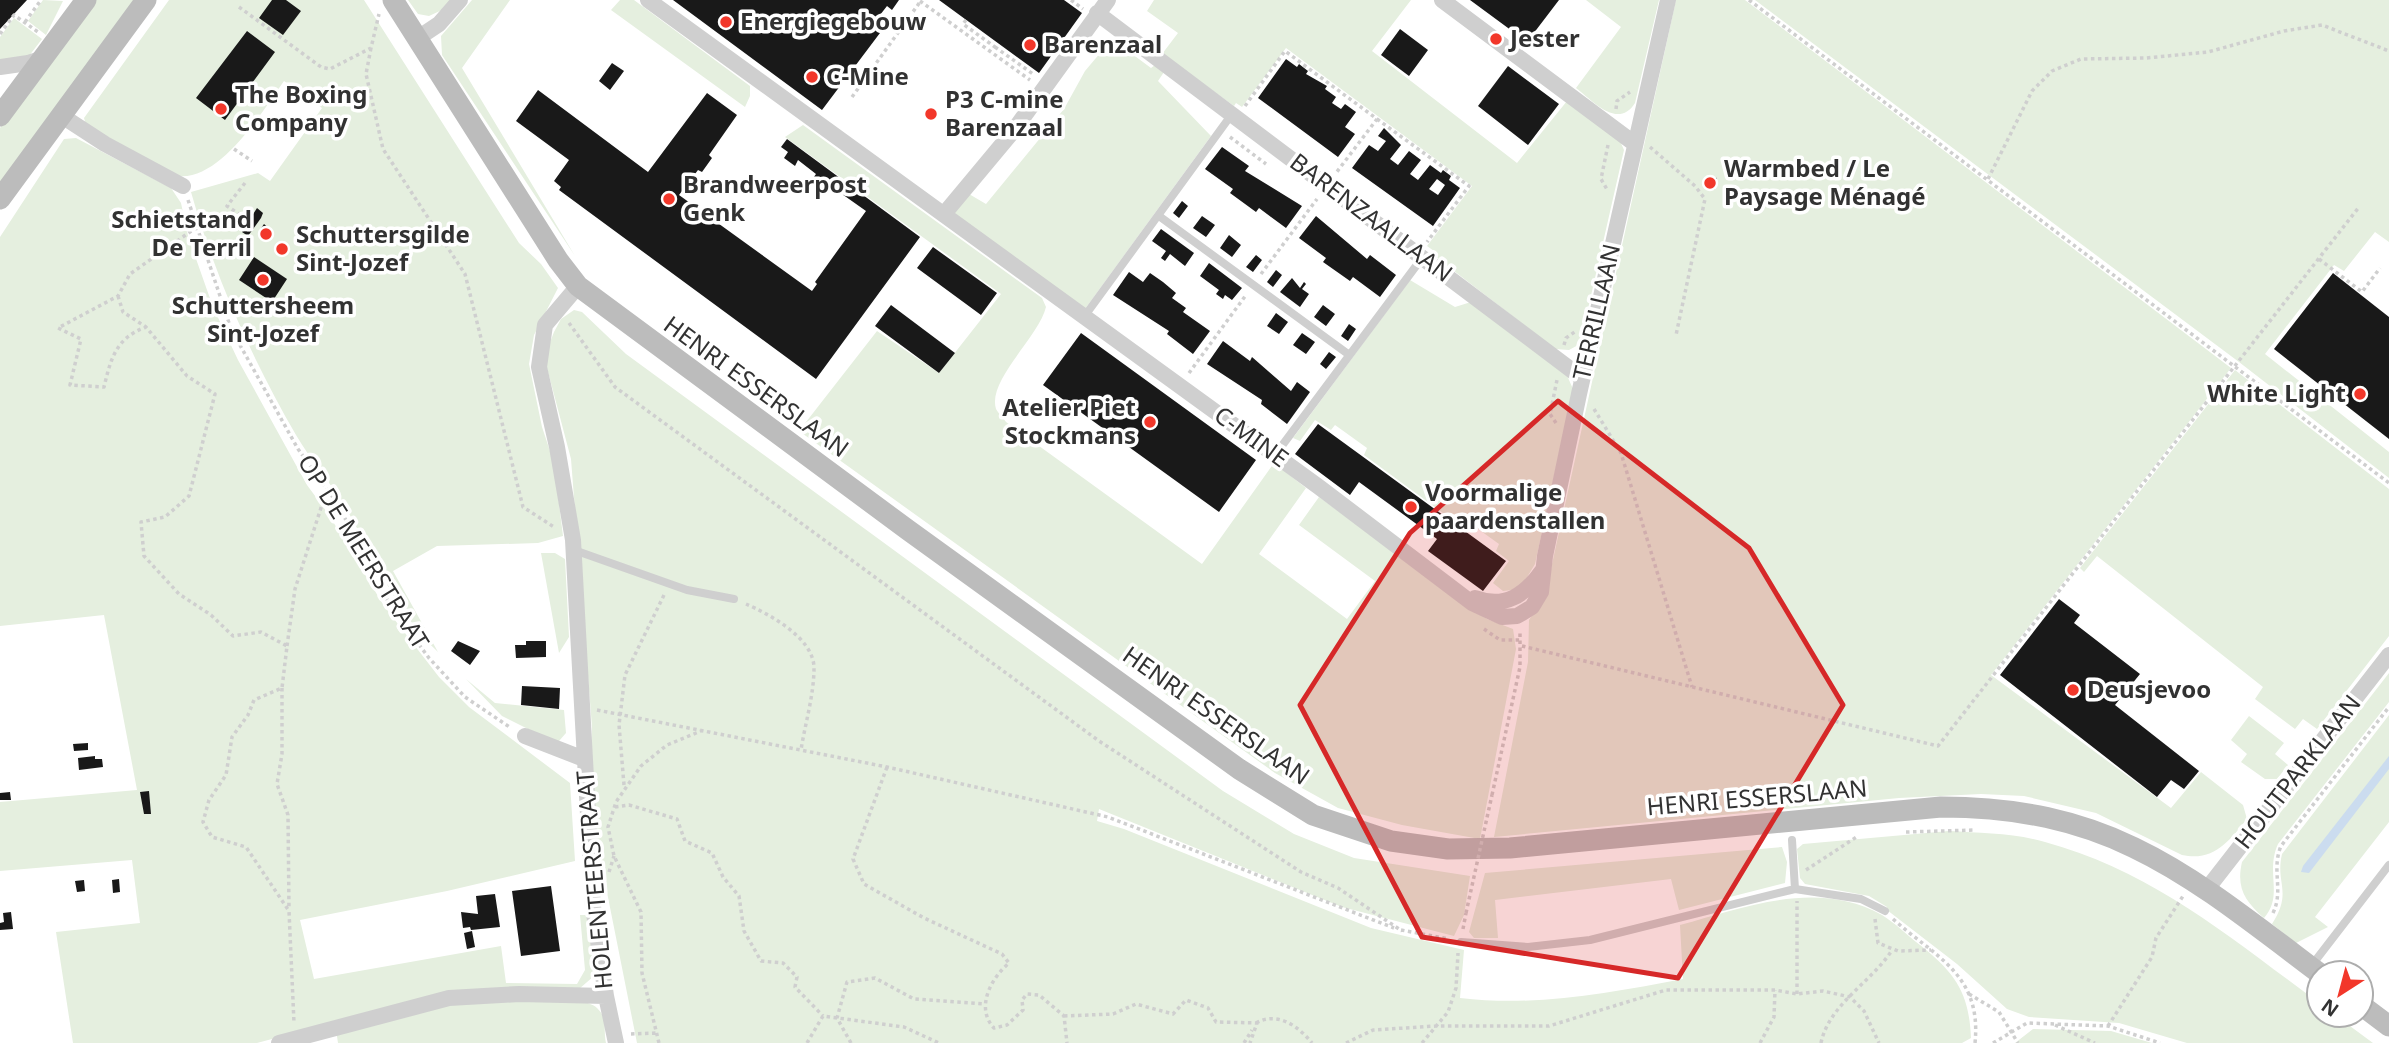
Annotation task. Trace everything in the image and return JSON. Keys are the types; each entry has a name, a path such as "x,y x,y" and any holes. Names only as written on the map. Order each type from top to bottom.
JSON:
{"street":[{"path":"2,108 86,0"},
{"path":"0,199 146,0"},
{"path":"418,38 439,24 460,0"},
{"name":"C-MINE","path":"648,0 1490,614 1517,616"},
{"path":"1442,0 1605,120 1638,134"},
{"name":"TERRILLAAN","path":"1517,616 1532,607 1541,592 1542,571 1582,378 1668,0"},
{"name":"HENRI ESSERSLAAN","path":"386,7 418,38 558,260 578,286 897,522 1239,769 1313,815 1391,841 1448,849 1510,848 1901,811 1980,807 2036,814 2081,824 2163,860 2201,896 2305,964"},
{"path":"944,214 1014,130 1102,7"},
{"name":"BARENZAALLAAN","path":"1102,7 1159,59 1423,252 1582,378"},
{"path":"0,67 43,58"},
{"path":"62,116 105,144 183,186"},
{"path":"525,736 584,758 574,550 557,447 539,368 545,325 578,286"},
{"path":"1550,352 1587,358"},
{"path":"1466,595 1486,603 1513,599 1523,594 1542,571"},
{"name":"HOUTPARKLAAN","path":"2201,896 2389,654"},
{"name":"HOLENTEERSTRAAT","path":"584,758 593,905 615,1039"},
{"path":"287,1040 449,998 519,994 606,996"}],"lane":[{"path":"1084,317 1236,113"},
{"path":"1159,216 1348,354"},
{"path":"1275,455 1423,252"},
{"path":"574,550 669,584 734,599"},
{"path":"1792,840 1795,889"},
{"path":"2323,959 2389,865"},
{"path":"1461,942 1528,947 1590,940 1795,889 1830,892 1885,911"}],"path":[{"path":"0,34 14,15 26,23 41,0"},
{"path":"1749,0 2389,483"},
{"path":"852,97 920,1 1042,88"},
{"path":"239,7 321,67 330,69 371,48"},
{"path":"386,7 371,48 366,74 383,149 466,274 523,507 555,527"},
{"path":"966,20 963,24 1033,74 1035,71"},
{"path":"1988,179 2032,91 2052,71 2081,59 2146,58 2208,52 2284,31 2322,25 2389,51"},
{"path":"991,52 995,47"},
{"path":"1236,113 1285,51 1469,186 1423,252"},
{"path":"1333,178 1377,119"},
{"path":"1638,134 1695,186 1705,200 1676,335"},
{"path":"234,149 252,161"},
{"path":"245,183 228,206 246,219"},
{"name":"OP DE MEERSTRAAT","path":"183,186 231,329 298,449 327,489 391,607 429,658 466,697 525,736"},
{"path":"1466,914 1520,667 1522,646 1938,746 2359,207"},
{"path":"146,327 130,333 112,351 104,387 70,385 81,339 58,328 118,296 130,274 197,227"},
{"path":"2319,259 2362,292 2380,268"},
{"path":"118,296 123,312 146,327 187,376 215,394 189,496 165,517 141,522 144,556 179,594 211,615 233,636 261,632 287,646"},
{"path":"563,315 615,387 1099,741 1301,872 1338,888 1402,931"},
{"path":"1587,399 1620,453 1692,687"},
{"path":"287,1040 288,815 277,784 282,754 282,688 295,589 327,489"},
{"path":"2076,570 2082,575"},
{"path":"624,787 620,715 625,675 640,650 669,584"},
{"path":"734,599 772,615 802,640 814,666 801,751"},
{"path":"282,688 254,700 248,715 232,737 226,775 209,800 203,822 212,837 246,847 289,911"},
{"path":"2267,922 2278,902 2274,868 2281,846 2389,707"},
{"path":"581,708 887,767 1108,817 1402,931 1461,942 1455,988 1448,1012 1422,1043"},
{"path":"659,1043 642,973 641,912 614,856 608,827 624,787 641,766 667,745 703,730"},
{"path":"887,767 853,859 864,884 925,918 1002,954 1009,963 994,975 985,1004 987,1021 993,1028 1007,1025 1023,1010 1022,1000 1027,994 1039,995 1064,1016 1113,1014 1136,1004 1173,1014 1186,1000 1208,1008 1216,1022 1257,1023 1281,1019 1301,1029 1312,1043"},
{"path":"614,807 629,805 677,819 685,841 712,853 723,877 739,896 744,931 761,961 783,963 797,977 795,987 823,1016 904,1027 939,1043"},
{"path":"1902,832 1980,830"},
{"path":"1794,880 1863,833 1847,835"},
{"path":"1475,868 1489,867"},
{"path":"1795,889 1797,993"},
{"path":"2172,889 2183,895 2201,896"},
{"path":"2108,1026 2152,957 2156,938 2183,895"},
{"path":"1872,905 1878,943 1892,950 1933,950"},
{"path":"1885,911 1954,967 1968,993 1977,1026 1975,1043"},
{"path":"1821,1043 1824,1027 1850,997 1878,971 1892,950"},
{"path":"850,1043 836,1018 847,982 875,978 914,999 985,1004"},
{"path":"1346,1043 1373,1030 1436,1026 1549,1026 1666,990 1775,990 1797,993 1823,991 1850,997 1864,1011 1879,1043"},
{"path":"1760,1043 1774,1017 1775,990"},
{"path":"1968,993 1999,1012 2018,1043"},
{"path":"807,1043 823,1016"},
{"path":"1064,1016 1066,1043"},
{"path":"1244,1043 1257,1023"},
{"path":"1250,1043 1257,1023"},
{"path":"1993,1043 2027,1023 2108,1026 2160,1043"},
{"path":"2052,1024 2095,1043"},
{"path":"615,1039 657,1033"}],"highlighted area":[{"path":"1558,401 1749,548 1843,705 1678,978 1422,937 1300,705 1410,533"}],"green space":[{"path":"43,0 63,1 46,35 28,21"},
{"path":"93,0 137,0 0,188 0,128"},
{"path":"169,0 364,0 519,243 541,264 558,288 534,335 529,364 542,427 554,463 563,536 538,543 437,546 393,571 438,652 423,637 398,603 347,510 302,445 280,406 223,286 191,192 258,173 270,181 322,108 284,81 236,145 204,171 187,176 160,170 86,125 84,118"},
{"path":"408,0 451,0 442,10 429,16 418,14"},
{"path":"472,0 510,0 462,68 575,256 442,55 441,36"},
{"path":"620,0 634,0 750,86 750,96 745,107 611,10"},
{"path":"1154,0 1411,0 1372,51 1517,163 1567,101 1620,141 1624,150 1580,344 1569,350 1555,349 1432,254 1434,251 1427,246 1472,186 1286,48 1242,107 1236,103 1234,106 1162,54 1178,33 1147,11"},
{"path":"1586,0 1659,0 1635,103 1621,114 1613,114 1598,106 1576,88 1621,27"},
{"path":"1676,0 1745,0 2231,368 1991,675 2171,808 2201,772 2243,805 2247,819 2220,848 2203,855 2182,855 2096,813 2024,796 1981,794 1899,798 1494,837 1528,662 1529,620 1545,596"},
{"path":"1755,0 2389,0 2389,242 2375,232 2344,271 2334,265 2265,354 2389,452 2389,478 2239,362"},
{"path":"14,18 42,39 29,56 0,62 0,37"},
{"path":"1112,39 1151,68 1155,65 1164,72 1158,81 1211,136 1085,309 953,213 969,194 986,204 1064,109 1085,71"},
{"path":"803,125 1042,298 1046,307 1041,319 999,385 995,398 997,411 1006,422 1202,564 1274,463 1306,488 1259,554 1347,619 1375,581 1299,525 1319,497 1487,619 1513,629 1516,649 1480,839 1402,825 1338,808 1275,773 799,431 877,331 939,373 1001,294 785,137"},
{"path":"76,138 171,188 181,203 188,236 213,307 238,360 307,485 329,515 384,606 439,677 469,707 570,783 575,861 447,891 300,920 314,979 501,946 506,983 577,984 585,970 580,915 589,915 594,976 579,989 391,1007 257,1043 73,1043 56,932 140,923 132,860 0,871 0,802 137,790 104,615 0,626 0,237 64,139"},
{"path":"1410,280 1455,307 1471,302 1565,371 1573,389 1535,564 1520,589 1503,591 1493,583 1509,561 1496,551 1499,544 1467,521 1462,527 1364,455 1367,448 1335,425 1331,430 1315,420 1300,441 1293,438"},
{"path":"574,310 582,312 626,354 1223,791 1294,834 1354,858 1470,876 1464,915 1454,936 1342,907 1099,809 1097,821 1124,829 1371,928 1464,950 1460,998 1544,1000 1600,994 1683,979 1680,925 1756,904 1781,900 1832,899 1857,904 1892,922 1932,955 1951,975 1967,1008 1971,1038 1962,1043 637,1043 593,822 590,785 592,727 571,459 547,368 547,350 554,332 561,319"},
{"path":"2235,370 2389,489 2389,636 2317,729 2303,719 2295,729 2255,699 2263,687 2097,556 2084,572 2080,568"},
{"path":"541,553 555,553 565,559 569,637 559,653"},
{"path":"2389,673 2389,702 2278,844 2273,865 2273,901 2264,918 2247,900 2241,887 2242,862"},
{"path":"466,679 495,703 564,710 566,733 559,741 552,741 502,716"},
{"path":"2389,715 2389,822 2315,917 2328,927 2296,943 2272,924 2283,895 2280,873 2282,854"},
{"path":"2249,716 2284,743 2275,754 2288,765 2277,779 2265,779 2241,762 2247,754 2231,740"},
{"path":"1949,831 2033,839 2084,855 2121,870 2189,909 2305,992 2305,1029 2354,1029 2373,1043 2187,1043 2119,1023 2029,1017 2007,1009 1957,964 1887,910 1887,907 1869,896 1805,884 1800,878 1797,849 1803,844"},
{"path":"1782,847 1787,862 1785,883 1679,910 1671,879 1495,900 1498,938 1474,938 1469,932 1485,873"},
{"path":"489,999 562,999 589,1004 597,1008 603,1016 606,1043 338,1043 336,1030 388,1015"},
{"path":"2033,1029 2111,1031 2152,1043 2015,1043"}],"water":[{"path":"2389,756 2389,769 2309,873 2301,872 2303,866"}],"building":[{"path":"0,0 27,0 0,29"},
{"path":"272,0 286,0 301,11 283,35 259,18"},
{"name":"C-Mine","path":"673,0 899,0 892,10 887,6 880,15 889,21 822,110"},
{"name":"Barenzaal","path":"939,0 1064,0 1082,13 1039,73"},
{"name":"Jester","path":"1470,0 1559,0 1527,42"},
{"path":"1400,29 1428,50 1409,76 1381,55"},
{"path":"247,31 275,52 225,120 196,98"},
{"path":"1286,59 1297,67 1299,64 1308,71 1306,74 1327,86 1325,89 1336,97 1332,103 1341,109 1345,104 1356,112 1345,127 1355,134 1338,157 1258,98"},
{"path":"612,63 624,71 610,90 599,81"},
{"path":"1508,66 1559,104 1528,145 1478,106"},
{"path":"538,90 648,172 707,93 737,115 709,155 712,158 702,172 698,170 679,195 812,291 817,284 815,282 866,211 832,187 828,193 811,181 816,174 798,160 795,166 784,158 788,152 781,147 787,139 920,237 816,379 559,190 561,187 554,181 569,160 516,121"},
{"path":"1384,128 1401,145 1390,159 1398,165 1409,151 1421,160 1410,174 1418,180 1430,165 1451,176 1449,180 1460,188 1433,226 1352,168 1369,145 1378,151 1386,141 1378,136","holes":["1437,179 1445,185 1438,195 1429,189"]},
{"path":"1222,147 1249,166 1245,171 1302,206 1286,228 1259,208 1256,212 1230,193 1233,189 1205,169"},
{"name":"Warmbed / Le Paysage Ménagé","path":"1707,176 1717,178 1714,190 1704,187"},
{"path":"1182,201 1188,206 1179,218 1173,213"},
{"path":"257,208 263,213 248,236 242,232"},
{"path":"1202,216 1215,225 1206,237 1193,228"},
{"path":"1316,216 1367,259 1370,255 1396,275 1380,297 1353,277 1350,281 1323,262 1326,258 1299,238"},
{"path":"264,224 271,230 268,238 259,231"},
{"path":"1161,229 1194,253 1185,266 1170,254 1165,261 1161,258 1166,251 1152,241"},
{"path":"1229,235 1241,245 1232,257 1220,248"},
{"path":"933,247 997,293 981,315 917,268"},
{"path":"1256,255 1262,260 1253,272 1246,267"},
{"name":"Schuttersheem Sint-Jozef","path":"254,257 287,279 272,302 239,280"},
{"path":"1209,263 1242,288 1232,300 1225,295 1223,299 1216,294 1219,290 1200,276"},
{"path":"1276,270 1282,275 1273,287 1267,282"},
{"path":"1129,272 1143,282 1150,273 1163,282 1176,293 1172,298 1186,308 1183,312 1210,331 1193,354 1167,334 1169,331 1113,295"},
{"name":"White Light","path":"2333,273 2389,317 2389,439 2274,349"},
{"path":"1292,278 1300,288 1304,282 1306,284 1302,289 1309,294 1300,307 1280,292"},
{"path":"891,305 955,353 939,373 875,326"},
{"path":"1323,305 1335,314 1326,326 1314,317"},
{"path":"1276,313 1288,322 1279,334 1267,326"},
{"path":"1349,324 1356,329 1348,341 1341,336"},
{"name":"Atelier Piet Stockmans","path":"1081,333 1256,460 1219,512 1043,385"},
{"path":"1302,333 1315,342 1306,354 1293,345"},
{"path":"1223,341 1250,361 1252,357 1291,391 1297,382 1310,392 1287,424 1261,404 1262,400 1207,364"},
{"path":"1329,352 1336,357 1326,369 1320,364"},
{"name":"Voormalige paardenstallen","path":"1318,424 1506,561 1483,591 1428,551 1437,539 1359,482 1350,495 1295,454"},
{"name":"Deusjevoo","path":"2059,599 2080,615 2074,623 2140,674 2115,705 2199,771 2184,789 2171,780 2157,797 2000,675"},
{"path":"458,641 480,651 470,665 451,651"},
{"path":"526,641 546,641 546,657 516,658 515,645 526,645"},
{"path":"522,686 560,688 559,709 521,705"},
{"path":"88,743 88,750 74,751 73,744"},
{"path":"95,756 95,759 102,759 103,767 79,770 78,758"},
{"path":"149,791 151,814 144,814 140,792"},
{"path":"10,792 11,800 0,800 0,793"},
{"path":"119,879 120,892 113,893 112,880"},
{"path":"84,880 85,891 77,892 75,881"},
{"path":"551,886 560,951 521,956 512,891"},
{"path":"495,894 500,927 471,930 470,927 463,928 461,912 478,914 476,896"},
{"path":"11,912 13,929 0,930 0,923 4,922 3,913"},
{"path":"472,931 475,947 467,949 464,933"}],"place":[{"name":"Energiegebouw","path":"726,22"},
{"name":"Jester","path":"1496,39"},
{"name":"Barenzaal","path":"1030,45"},
{"name":"C-Mine","path":"812,77"},
{"name":"The Boxing Company","path":"221,109"},
{"name":"P3 C-mine Barenzaal","path":"931,114"},
{"name":"Warmbed / Le Paysage Ménagé","path":"1710,183"},
{"name":"Brandweerpost Genk","path":"669,199"},
{"name":"Schietstand De Terril","path":"266,234"},
{"name":"Schuttersgilde Sint-Jozef","path":"282,249"},
{"name":"Schuttersheem Sint-Jozef","path":"263,280"},
{"name":"White Light","path":"2360,394"},
{"name":"Atelier Piet Stockmans","path":"1150,422"},
{"name":"Voormalige paardenstallen","path":"1411,507"},
{"name":"Deusjevoo","path":"2073,690"}]}
